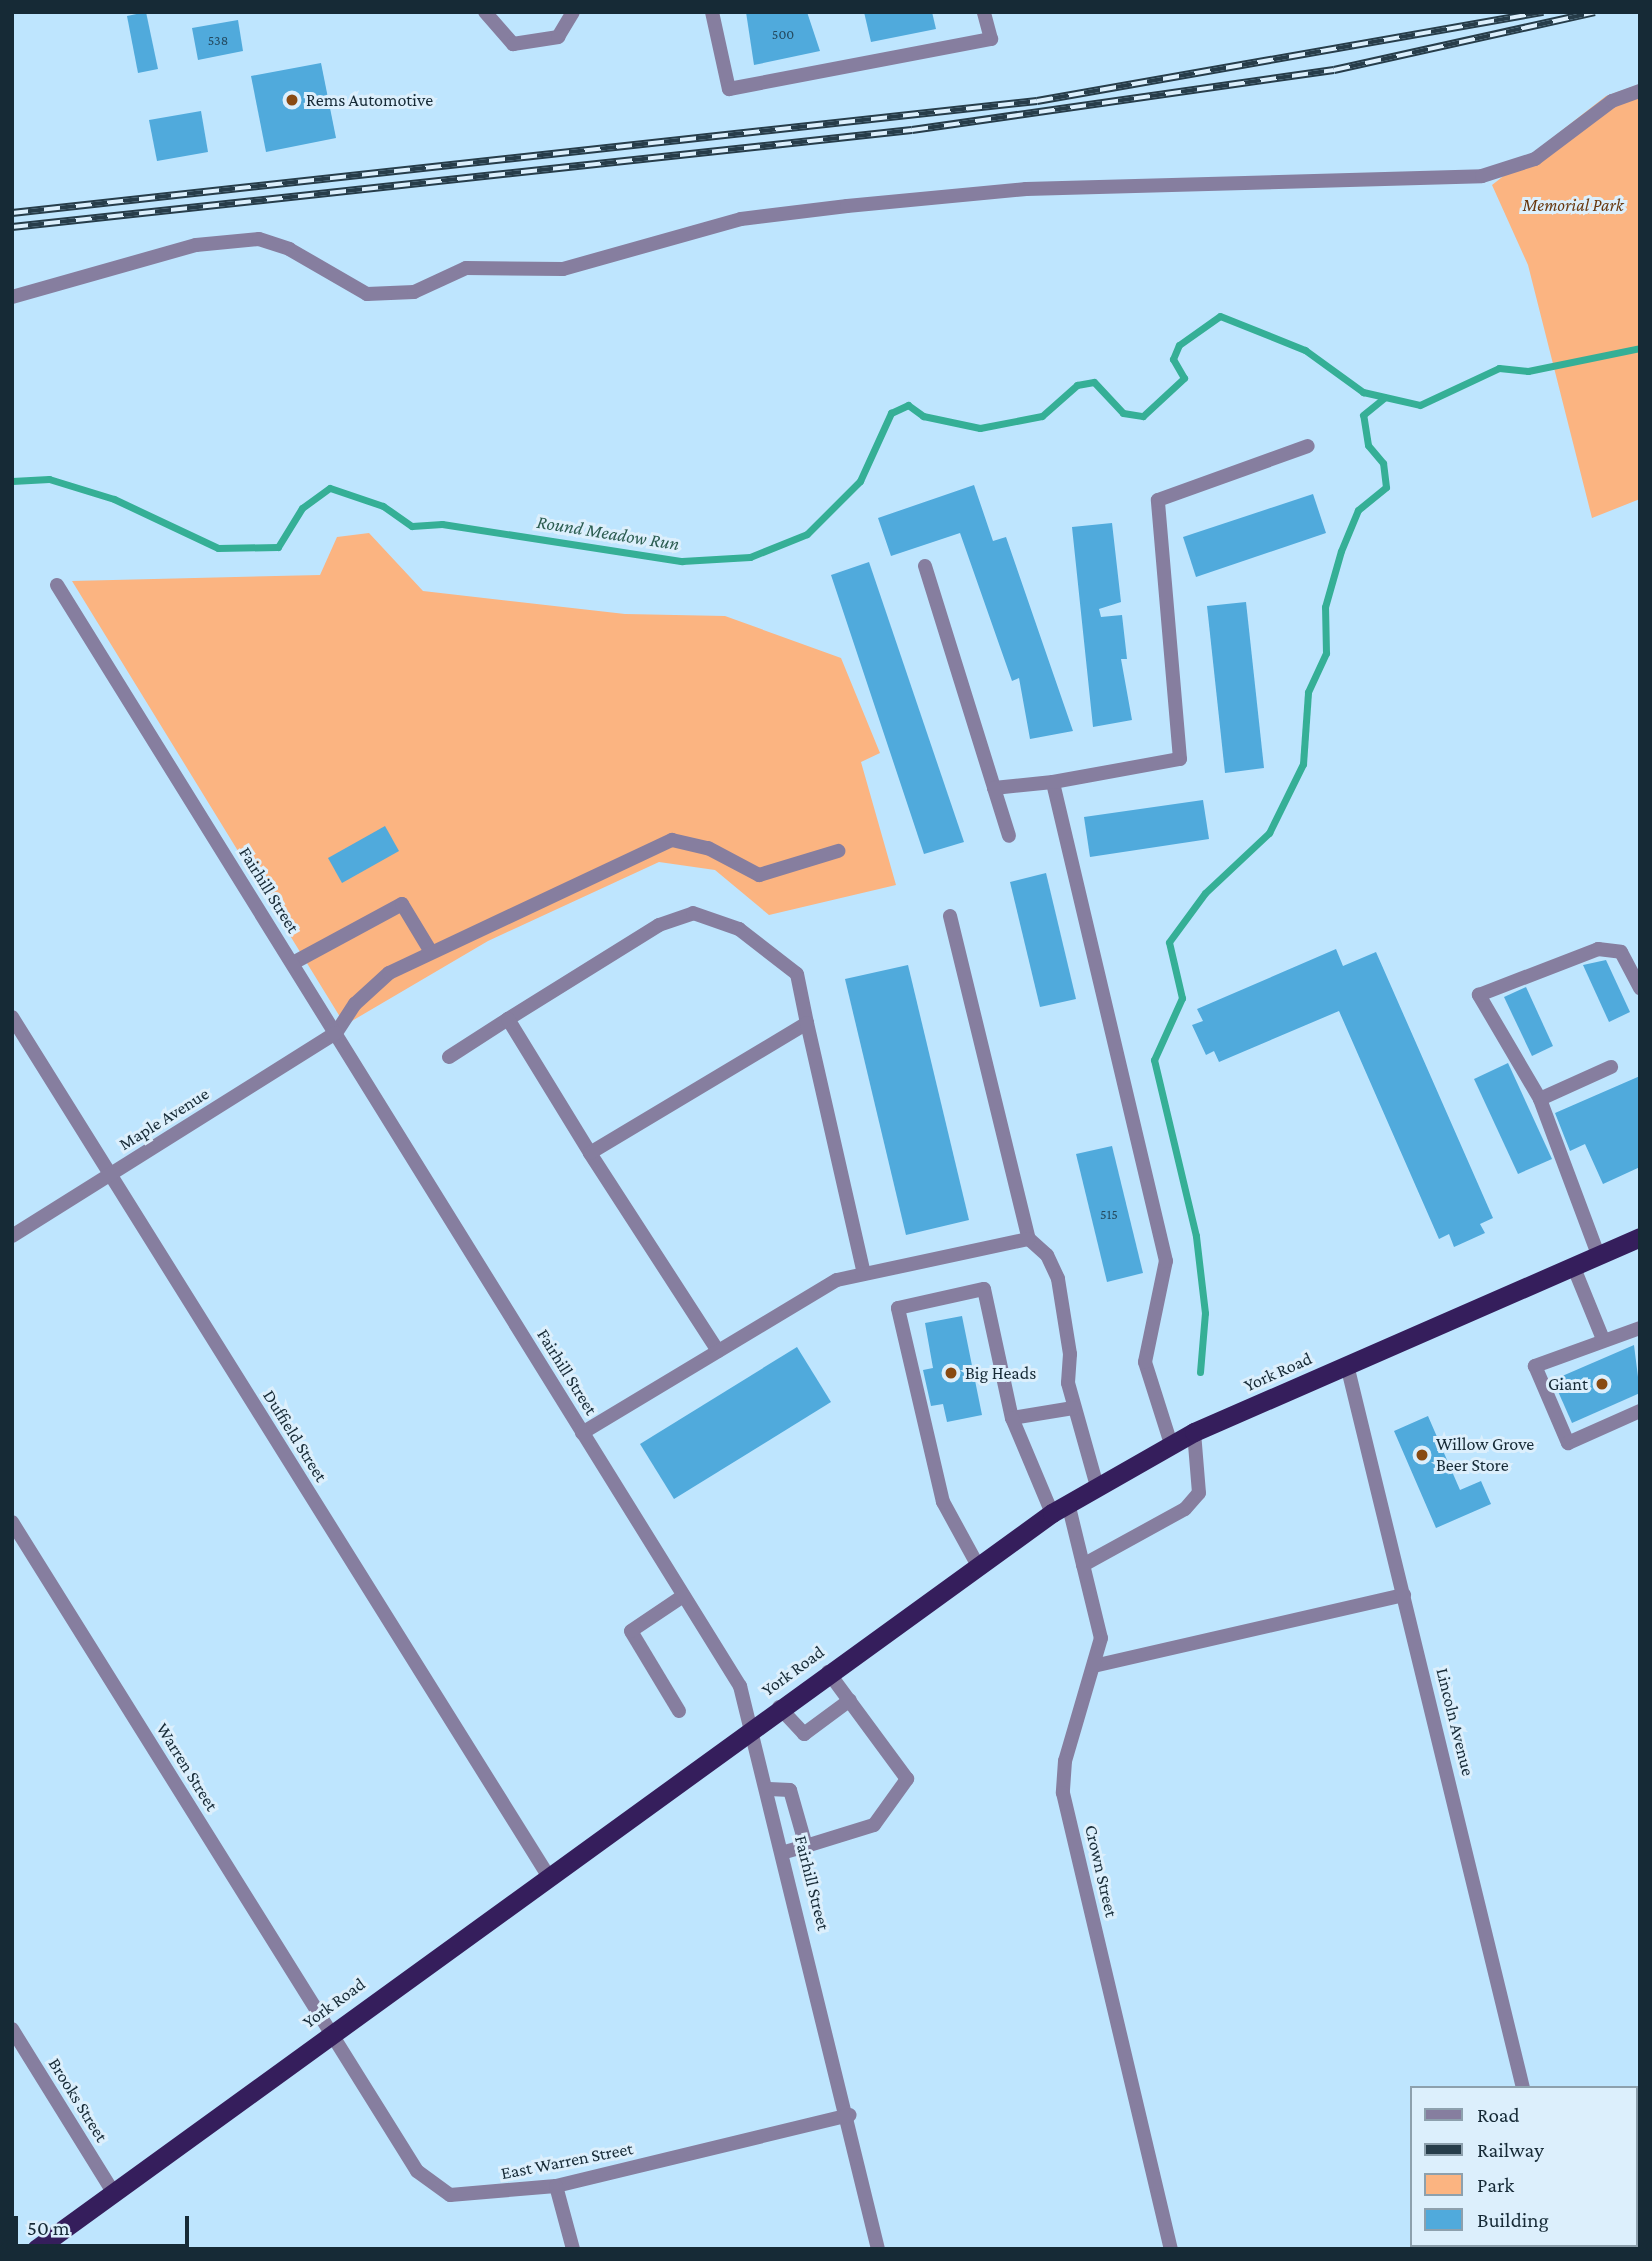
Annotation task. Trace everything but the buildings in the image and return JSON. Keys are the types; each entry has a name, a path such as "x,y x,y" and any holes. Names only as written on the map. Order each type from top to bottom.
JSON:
{"highway":[{"name":"York Road","path":"45,2246 112,2190 329,2032 977,1564 1060,1508 1194,1432 1640,1237"}],"street":[{"path":"485,12 513,44 558,37 573,12"},
{"path":"712,12 729,89 991,40 984,12"},
{"path":"12,297 171,250 259,239 289,249 367,294 414,292 466,268 564,269 741,219 847,206 1026,189 1482,176 1535,159 1612,102 1640,91"},
{"path":"994,788 1053,782 1180,758 1158,499 1308,446"},
{"path":"925,566 1009,836"},
{"name":"Fairhill Street","path":"57,585 740,1686 754,1725 850,2115 878,2249"},
{"path":"1053,782 1166,1261 1145,1363 1171,1444"},
{"path":"336,1033 355,1004 390,973 672,840 708,848 759,875 838,851"},
{"path":"293,963 402,904 431,952"},
{"path":"449,1057 659,925 693,913 739,929 797,974 864,1274"},
{"path":"950,916 1029,1239 1047,1255 1058,1279 1073,1408 1097,1486"},
{"path":"1600,1256 1539,1099 1479,995 1598,949 1620,952 1640,988"},
{"name":"Duffield Street","path":"12,1017 547,1874"},
{"path":"508,1019 590,1153 718,1351"},
{"path":"590,1153 807,1023"},
{"name":"Maple Avenue","path":"12,1236 336,1033"},
{"path":"1539,1099 1611,1067"},
{"path":"582,1433 837,1280 1029,1239"},
{"path":"1574,1268 1603,1339"},
{"name":"Crown Street","path":"977,1564 943,1502 898,1308 984,1289 1012,1418 1060,1508 1083,1565 1101,1638 1098,1665 1065,1761 1063,1793 1171,2249"},
{"path":"1640,1328 1603,1339 1535,1366 1568,1443 1640,1411"},
{"name":"Lincoln Avenue","path":"1347,1365 1523,2086"},
{"path":"1012,1418 1073,1408"},
{"path":"1083,1565 1185,1509 1199,1493 1194,1432"},
{"name":"Warren Street","path":"12,1522 329,2032"},
{"path":"1098,1665 1404,1595"},
{"path":"679,1711 631,1631 683,1596"},
{"path":"785,1852 874,1825 905,1786 907,1779 828,1672"},
{"path":"779,1707 804,1734 850,1700"},
{"path":"769,1789 790,1790 806,1846"},
{"name":"Brooks Street","path":"12,2029 112,2190"},
{"name":"East Warren Street","path":"329,2032 417,2171 450,2196 556,2186 850,2115"},
{"path":"556,2186 573,2249"}],"green space":[{"name":"Memorial Park","path":"1640,84 1640,499 1592,518 1528,265 1492,185 1606,96"},
{"path":"369,533 423,591 625,614 725,616 841,658 880,753 861,762 896,885 769,915 715,870 659,862 488,941 345,1025 72,581 320,575 337,537"}],"waterway":[{"name":"Round Meadow Run","path":"12,481 49,479 114,499 218,548 278,547 302,508 330,488 383,506 412,526 442,524 682,561 750,557 807,534 860,481 891,413 908,405 923,416 980,428 1042,416 1077,385 1094,382 1123,413 1143,416 1184,378 1173,359 1179,345 1220,316 1305,350 1363,392 1420,405 1499,368 1528,371 1640,348"},
{"path":"1200,1372 1205,1313 1196,1236 1154,1060 1182,998 1169,942 1205,893 1269,833 1303,764 1308,692 1326,653 1325,607 1341,551 1358,510 1386,487 1383,463 1368,445 1363,415 1385,397"}],"railway":[{"path":"12,213 1037,101 1543,12"},
{"path":"12,227 912,130 1334,70 1595,12"}],"place":[{"name":"Rems Automotive","path":"292,100"},
{"name":"Big Heads","path":"951,1373"},
{"name":"Giant","path":"1602,1384"},
{"name":"Willow Grove Beer Store","path":"1422,1455"}]}
